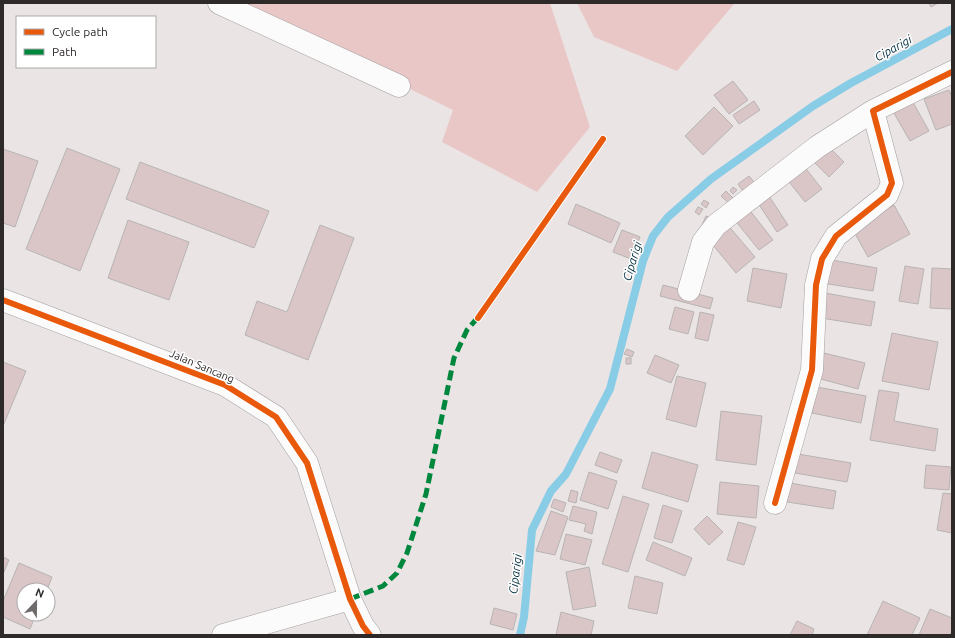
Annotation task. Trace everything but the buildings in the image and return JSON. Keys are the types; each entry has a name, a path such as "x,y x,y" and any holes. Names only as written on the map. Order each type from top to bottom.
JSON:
{"street":[{"path":"219,3 399,86"},
{"path":"690,290 703,242 716,225 817,147 873,111 952,72"},
{"path":"775,502 812,370 816,285 822,259 836,236 887,195 892,183 873,111"},
{"name":"Jalan Sancang","path":"3,300 225,385 276,417 307,463 350,599 363,632"},
{"path":"223,635 350,599"}],"shaded area":[{"path":"234,3 550,3 590,127 537,192 442,142 453,110"},
{"path":"577,3 735,3 677,71 594,37"}],"waterway":[{"name":"Ciparigi","path":"520,635 524,617 532,530 551,491 566,474 610,389 643,261 653,236 668,217 711,179 813,106 851,83 952,29"}],"marked path":[{"path":"350,599 383,586 397,573 407,553 426,494 454,358 467,330 480,315"}],"cycle path":[{"path":"775,503 812,370 816,285 822,259 836,236 887,195 892,183 873,111 952,72"},
{"path":"478,318 603,139"},
{"path":"3,300 225,385 276,417 307,463 350,599 363,626 370,635"}]}
